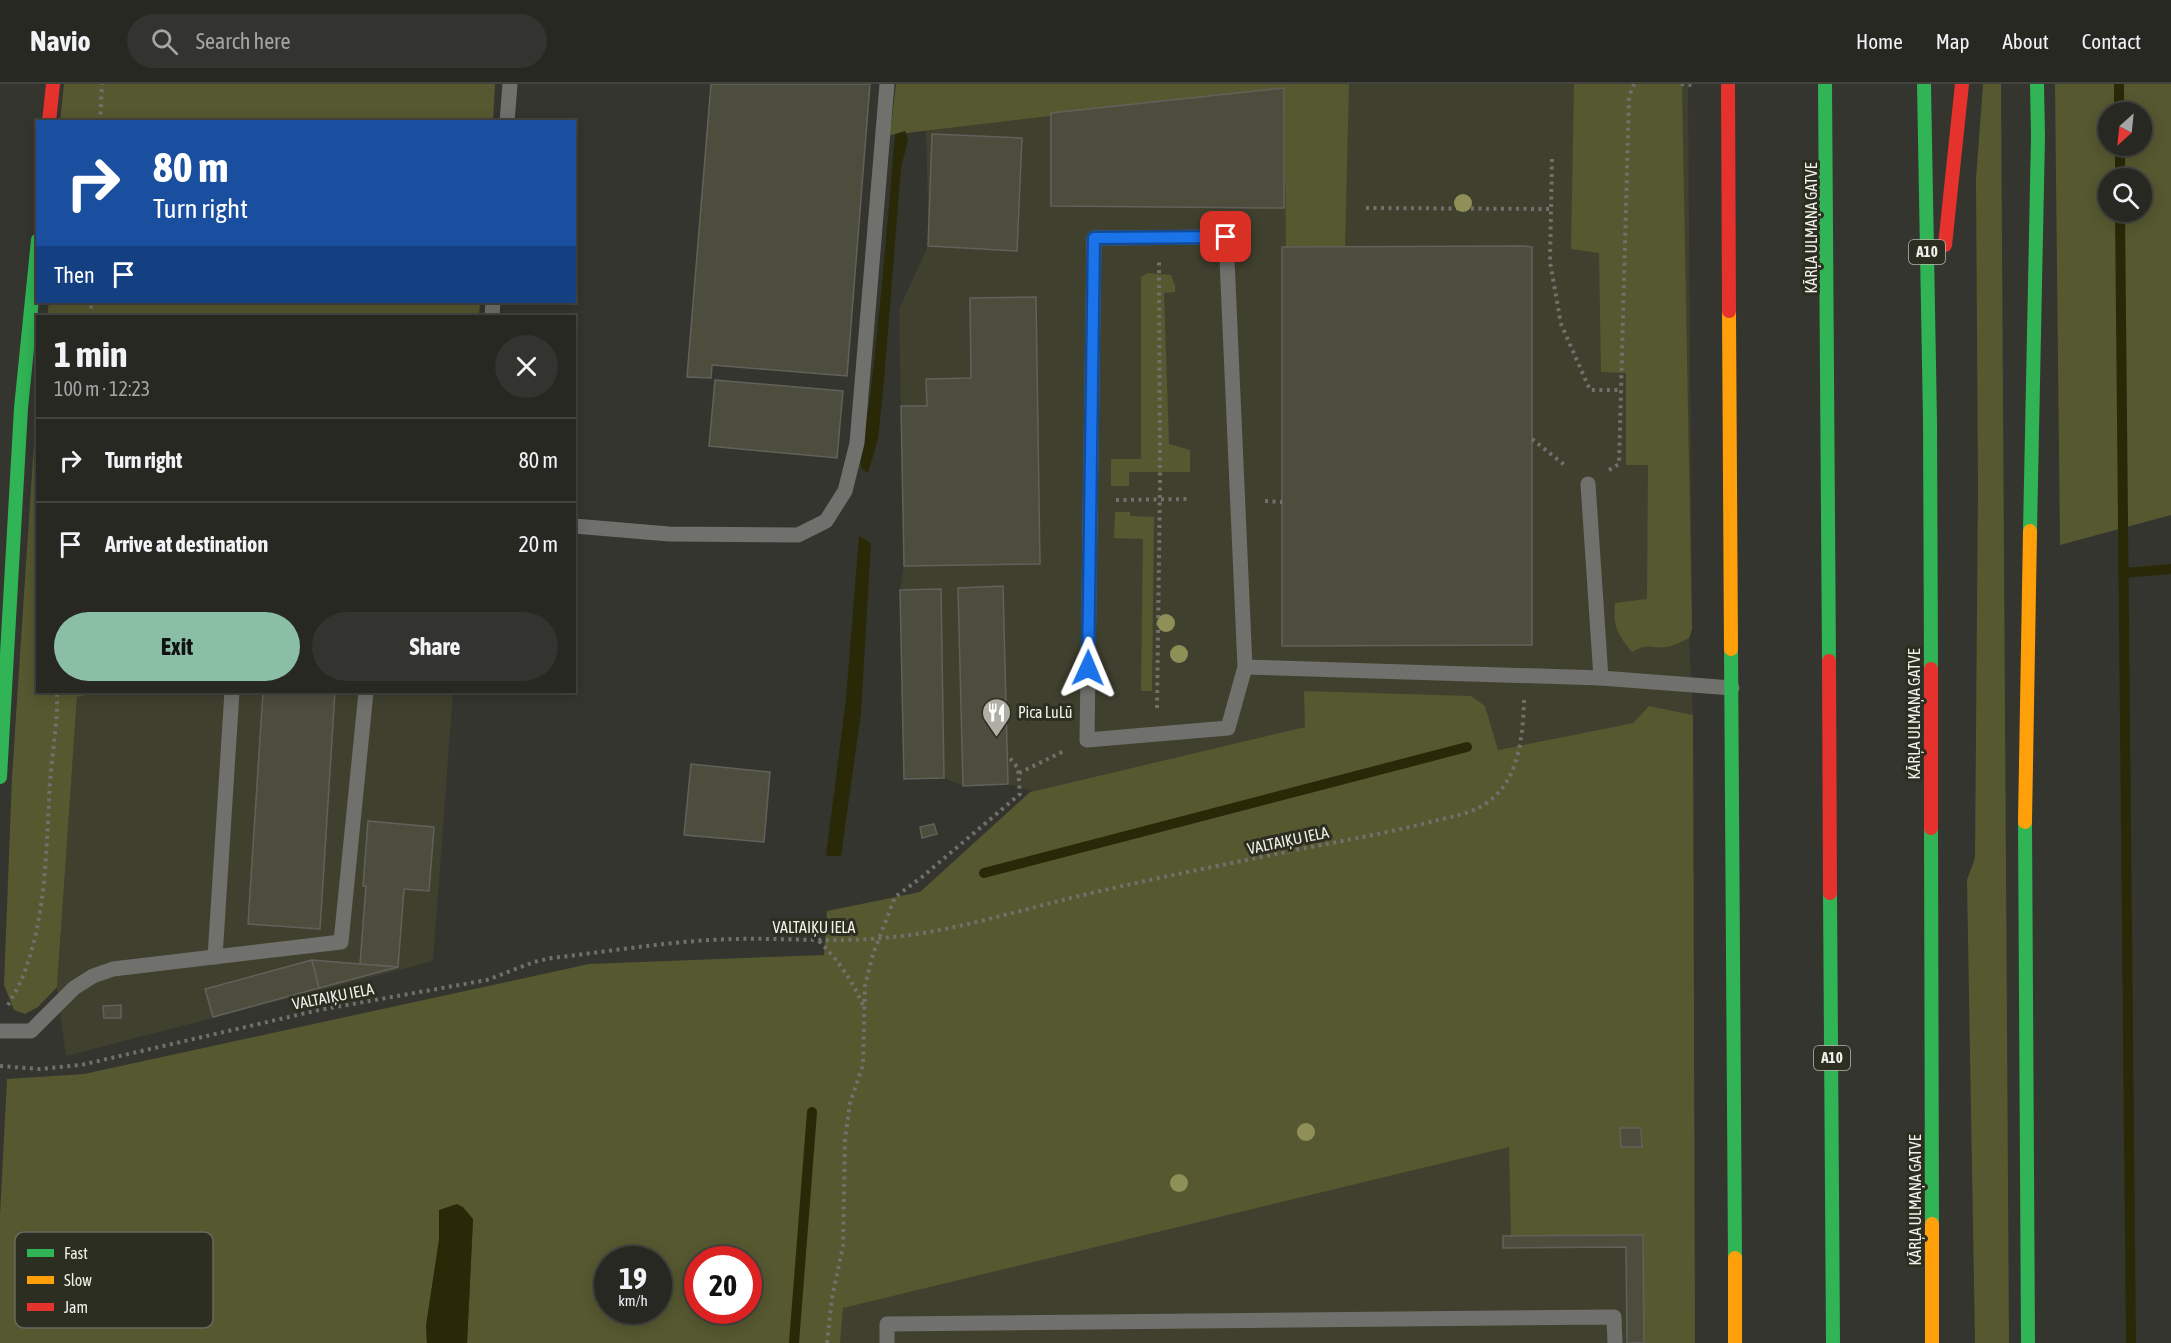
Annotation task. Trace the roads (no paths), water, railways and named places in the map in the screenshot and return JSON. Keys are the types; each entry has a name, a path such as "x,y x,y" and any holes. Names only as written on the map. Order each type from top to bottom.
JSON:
{"main road":[{"path":"49,120 53,84"},
{"path":"1728,84 1735,1343"},
{"path":"1817,84 1827,153"},
{"name":"KĀRĻA ULMAŅA GATVE","path":"1825,84 1833,1343"},
{"name":"KĀRĻA ULMAŅA GATVE","path":"1924,84 1930,420 1932,1343"},
{"path":"1944,257 1962,84"},
{"path":"2028,1343 2025,811 2037,84"},
{"path":"0,777 21,408 36,260"},
{"path":"1930,420 1941,292"}],"lane":[{"path":"507,120 510,84"},
{"path":"576,526 669,534 766,536 798,535 826,521 845,490 857,443 888,84"},
{"path":"1226,237 1245,667 1228,728 1087,740 1094,238 1226,237"},
{"path":"1588,484 1601,678"},
{"path":"1245,667 1601,678 1732,688"},
{"path":"215,957 232,693"},
{"path":"0,1031 31,1031 74,988 93,976 113,969 341,942 366,693"},
{"path":"887,1343 887,1324 1614,1317 1615,1343"}],"waterway":[{"path":"2119,84 2119,102"},
{"path":"2120,156 2120,168"},
{"path":"2120,222 2131,1343"},
{"path":"2124,573 2171,569"},
{"path":"984,873 1467,747"},
{"path":"794,1343 812,1112"}],"place":[{"name":"Pica LuLū","path":"997,738"}]}
